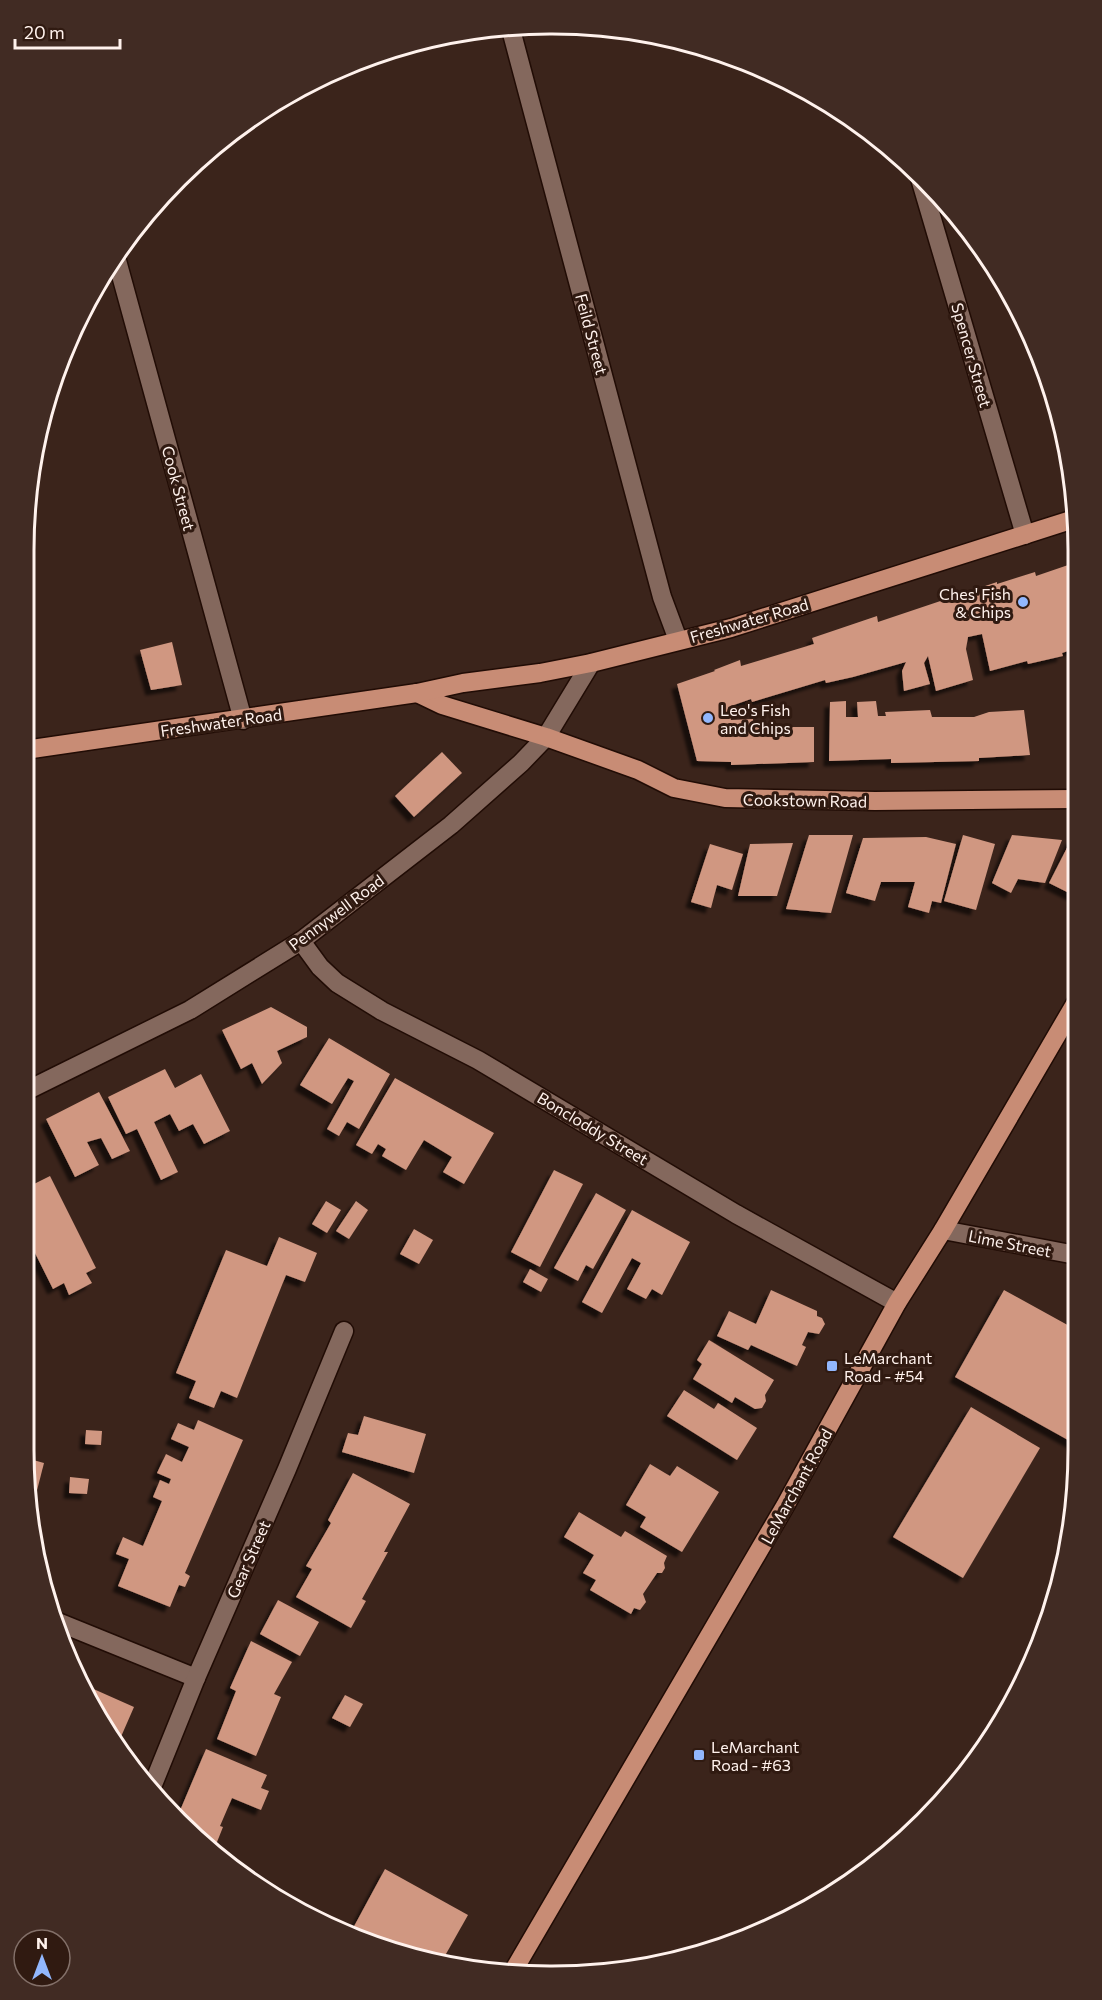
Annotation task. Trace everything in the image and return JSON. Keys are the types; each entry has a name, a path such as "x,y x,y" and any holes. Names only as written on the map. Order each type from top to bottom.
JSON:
{"main road":[{"name":"Freshwater Road","path":"34,749 243,720 417,693 463,682 540,673 591,663 731,628 1066,521"},
{"path":"417,693 442,705 546,737"},
{"name":"Cookstown Road","path":"546,737 638,770 674,788 725,798 875,801 1068,799"},
{"name":"LeMarchant Road","path":"517,1964 785,1506 897,1303 943,1230 1068,1016"}],"street":[{"name":"Feild Street","path":"513,36 662,597 678,640"},
{"name":"Spencer Street","path":"926,197 1024,535"},
{"name":"Cook Street","path":"119,269 243,720"},
{"name":"Pennywell Road","path":"34,1087 190,1010 301,941 451,825 521,764 546,737 591,663"},
{"name":"Boncloddy Street","path":"301,941 320,967 337,983 382,1011 478,1060 736,1214 897,1303"},
{"name":"Lime Street","path":"943,1230 1068,1253"},
{"name":"Gear Street","path":"155,1780 344,1331"},
{"path":"66,1625 196,1678"}],"building":[{"path":"1068,565 1068,651 1062,653 1063,656 1028,664 1027,661 990,671 982,634 968,637 966,649 973,680 936,691 928,656 924,663 930,684 904,691 902,671 906,662 826,683 825,680 752,702 751,699 728,707 731,720 753,719 754,727 814,727 814,762 731,765 731,762 697,761 677,684 740,660 741,666 814,644 812,638 877,616 878,622 997,582 997,584 1035,572 1036,576"},
{"path":"172,642 182,685 151,690 140,650"},
{"path":"846,701 846,717 858,717 857,702 876,701 878,716 886,716 885,712 930,710 932,717 974,717 989,712 1024,710 1030,755 979,758 979,761 891,763 891,759 829,761 830,702"},
{"path":"442,752 462,773 414,817 395,796"},
{"path":"809,835 853,835 831,913 786,909"},
{"path":"963,835 995,844 976,910 944,901"},
{"path":"1012,835 1062,840 1045,883 1018,879 1011,893 992,883"},
{"path":"926,837 956,844 941,903 932,901 929,913 908,907 915,882 881,882 875,901 846,893 863,838"},
{"path":"793,843 777,896 738,896 750,844"},
{"path":"710,844 743,854 732,890 717,885 711,908 691,902"},
{"path":"1068,846 1068,892 1049,883"},
{"path":"271,1007 307,1027 307,1037 277,1051 282,1063 262,1084 252,1063 241,1069 222,1030"},
{"path":"329,1038 390,1074 359,1129 347,1122 339,1136 327,1129 354,1081 348,1078 332,1104 300,1085"},
{"path":"165,1069 175,1088 201,1074 230,1131 204,1144 193,1124 179,1131 170,1114 154,1122 178,1172 161,1180 137,1129 126,1134 108,1097"},
{"path":"395,1078 494,1133 464,1184 443,1172 452,1157 424,1140 406,1170 382,1156 386,1149 378,1144 372,1154 356,1145"},
{"path":"99,1092 130,1151 112,1159 101,1138 87,1142 99,1165 75,1177 46,1119"},
{"path":"554,1170 583,1184 540,1267 511,1252"},
{"path":"50,1176 96,1268 86,1273 92,1283 69,1295 64,1283 53,1289 34,1251 34,1184"},
{"path":"596,1193 626,1210 593,1269 586,1265 578,1281 554,1268"},
{"path":"326,1201 341,1210 327,1233 312,1224"},
{"path":"356,1201 368,1210 349,1239 336,1231"},
{"path":"632,1210 690,1242 662,1295 652,1289 646,1299 627,1289 641,1263 632,1258 602,1313 582,1302"},
{"path":"414,1229 433,1240 419,1264 400,1254"},
{"path":"279,1237 317,1253 305,1282 286,1275 237,1398 221,1391 214,1408 189,1398 196,1381 176,1373 226,1250 267,1266"},
{"path":"530,1269 548,1279 541,1292 523,1282"},
{"path":"771,1290 817,1311 817,1316 822,1318 825,1324 819,1334 808,1332 802,1345 806,1347 797,1366 751,1345 748,1350 717,1336 729,1311 756,1324"},
{"path":"1004,1290 1068,1325 1068,1440 955,1377"},
{"path":"709,1340 774,1380 765,1395 766,1401 762,1408 755,1409 735,1397 732,1403 693,1379 702,1364 697,1360"},
{"path":"684,1390 714,1409 718,1403 757,1428 737,1460 667,1416"},
{"path":"971,1407 1040,1448 963,1578 893,1537"},
{"path":"364,1416 426,1434 414,1473 342,1452 348,1433 358,1435"},
{"path":"198,1420 243,1440 185,1573 190,1576 185,1587 179,1585 170,1607 118,1586 129,1559 116,1554 123,1537 143,1546 162,1501 153,1497 160,1480 169,1484 171,1479 157,1473 166,1454 182,1462 189,1447 171,1439 178,1423 194,1430"},
{"path":"86,1430 102,1431 101,1445 85,1444"},
{"path":"35,1460 44,1463 37,1491"},
{"path":"650,1464 670,1476 677,1466 719,1492 682,1552 640,1527 646,1517 626,1505"},
{"path":"353,1473 410,1504 384,1552 388,1552 362,1599 366,1601 351,1628 296,1597 312,1569 306,1566 331,1523 328,1520"},
{"path":"70,1477 89,1479 87,1494 69,1493"},
{"path":"579,1512 621,1537 625,1531 667,1556 662,1573 657,1573 643,1594 646,1602 640,1610 634,1608 631,1614 590,1590 596,1580 583,1573 594,1555 564,1537"},
{"path":"278,1600 319,1622 300,1656 260,1634"},
{"path":"251,1641 292,1662 274,1694 281,1697 256,1756 217,1739 236,1691 230,1688"},
{"path":"95,1690 134,1707 122,1735"},
{"path":"345,1695 363,1704 350,1727 332,1718"},
{"path":"206,1749 267,1775 261,1788 269,1791 261,1810 232,1798 220,1826 223,1827 217,1843 181,1809"},
{"path":"385,1869 468,1915 445,1955 417,1948 354,1926"}],"place":[{"name":"Ches' Fish & Chips","path":"1023,602"},
{"name":"Leo's Fish and Chips","path":"708,718"},
{"name":"LeMarchant Road - #54","path":"832,1366"},
{"name":"LeMarchant Road - #63","path":"699,1755"}]}
